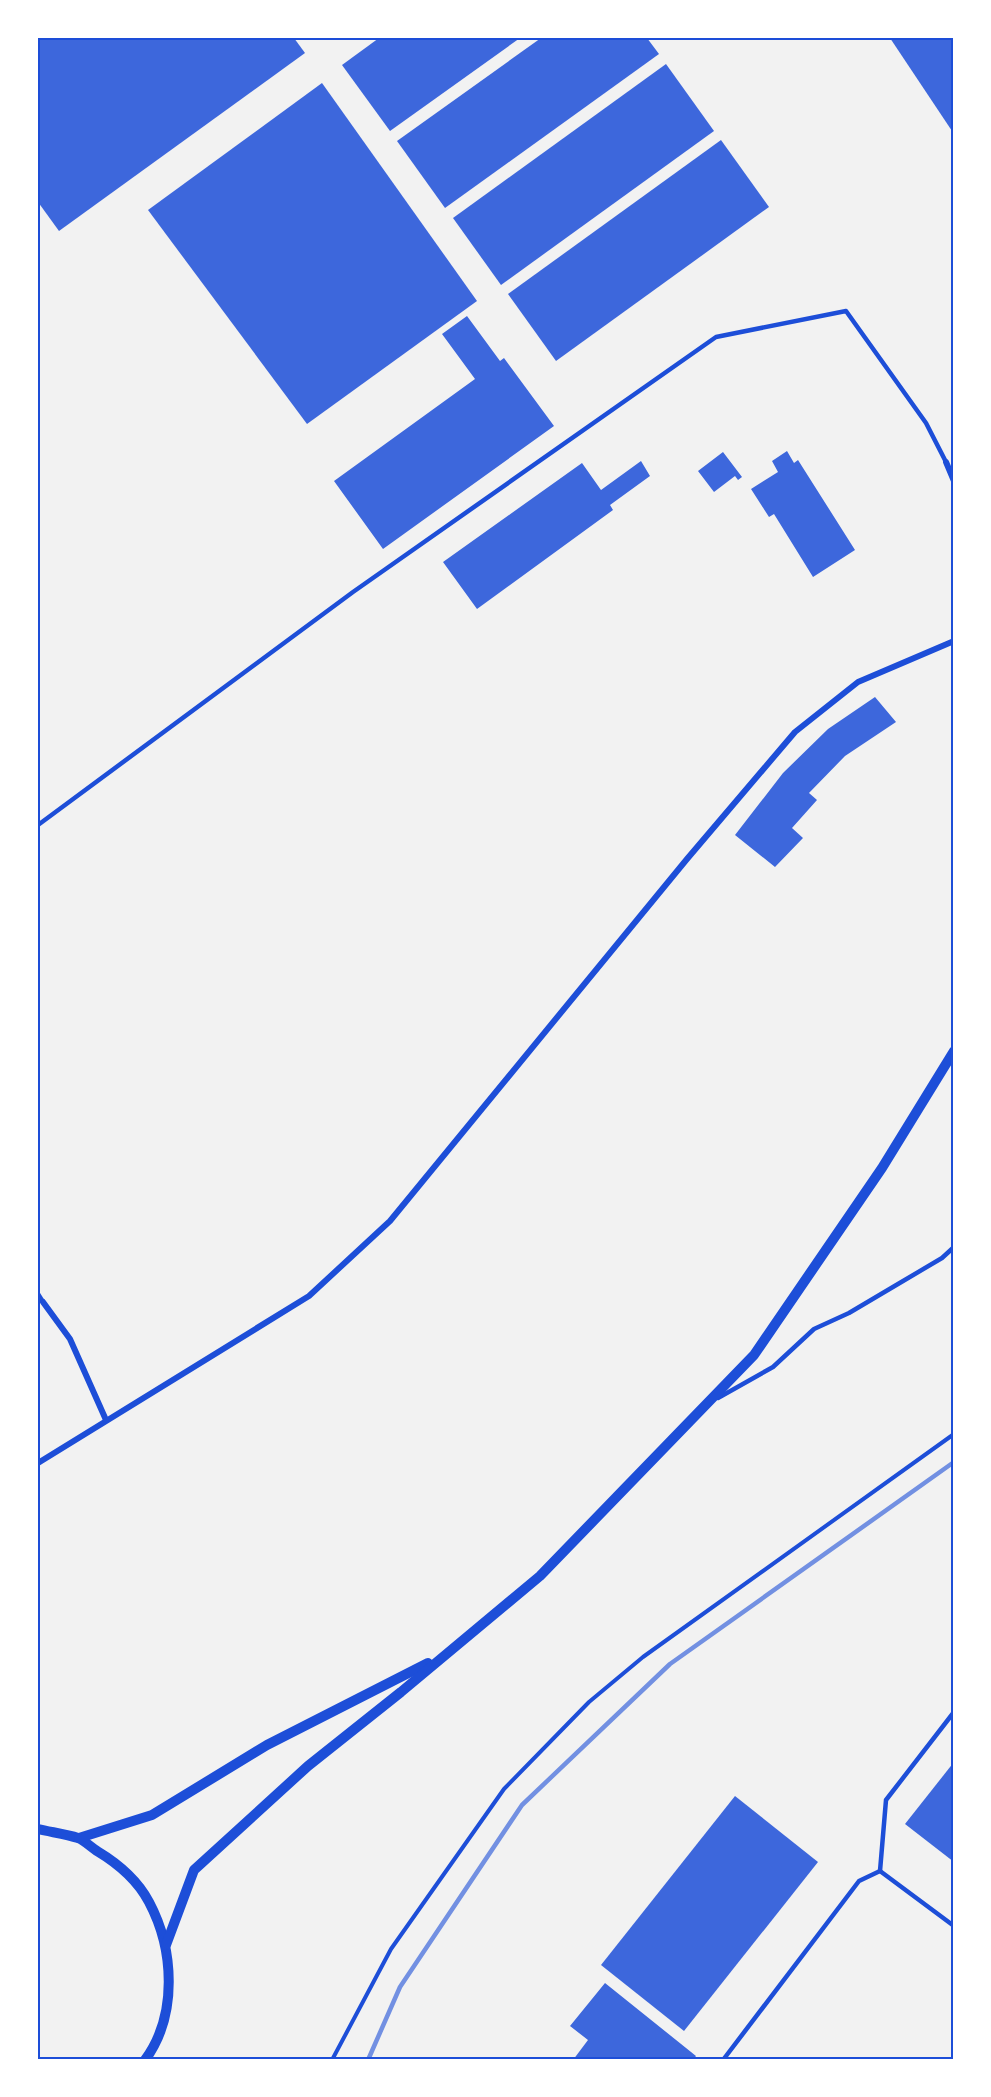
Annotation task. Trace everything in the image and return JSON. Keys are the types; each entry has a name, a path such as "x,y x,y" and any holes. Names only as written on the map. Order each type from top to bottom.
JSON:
{"street":[{"path":"946,462 954,481"},
{"path":"38,1463 309,1296 390,1221 687,859 795,732 858,682 954,641"},
{"path":"166,1945 194,1870 308,1766 540,1576 754,1355 882,1168 954,1051"},
{"path":"43,1302 70,1339 106,1420"},
{"path":"79,1838 152,1815 267,1745 445,1655"},
{"path":"38,1829 79,1838 118,1864 149,1901 166,1945 169,1982 164,2018 151,2052 145,2060"}],"lane":[{"path":"38,825 353,592 717,337 846,311 926,423 946,462"},
{"path":"708,1404 773,1367 814,1329 859,1307 942,1258 954,1247"},
{"path":"38,1294 43,1302"},
{"path":"880,1871 886,1800 954,1712"},
{"path":"880,1871 954,1926"},
{"path":"723,2060 859,1881 880,1871"}],"path":[{"path":"332,2060 390,1949 504,1789 589,1702 643,1657 954,1434"}],"building":[{"path":"38,38 294,38 305,53 59,231 38,202"},
{"path":"379,38 520,38 390,131 342,65"},
{"path":"541,38 647,38 659,54 445,208 397,141"},
{"path":"890,38 954,38 954,134"},
{"path":"666,64 714,131 501,285 453,218"},
{"path":"322,83 477,301 307,424 148,210"},
{"path":"721,140 769,207 556,361 508,294"},
{"path":"467,316 500,361 504,358 554,426 383,549 334,481 475,379 442,334"},
{"path":"787,451 794,463 798,460 855,550 813,577 774,514 769,517 751,489 778,472 772,461"},
{"path":"723,452 742,477 738,480 735,476 714,492 698,471"},
{"path":"641,461 650,476 610,505 613,510 477,609 443,562 582,463 601,490"},
{"path":"875,697 896,722 845,756 809,793 817,800 792,828 803,838 775,867 735,835 783,773 828,729"},
{"path":"954,1762 954,1862 905,1824"},
{"path":"735,1796 818,1862 684,2031 601,1965"},
{"path":"605,1983 696,2056 693,2060 573,2060 588,2040 570,2026"}],"railway":[{"path":"368,2060 400,1987 522,1805 670,1664 954,1462"}]}
